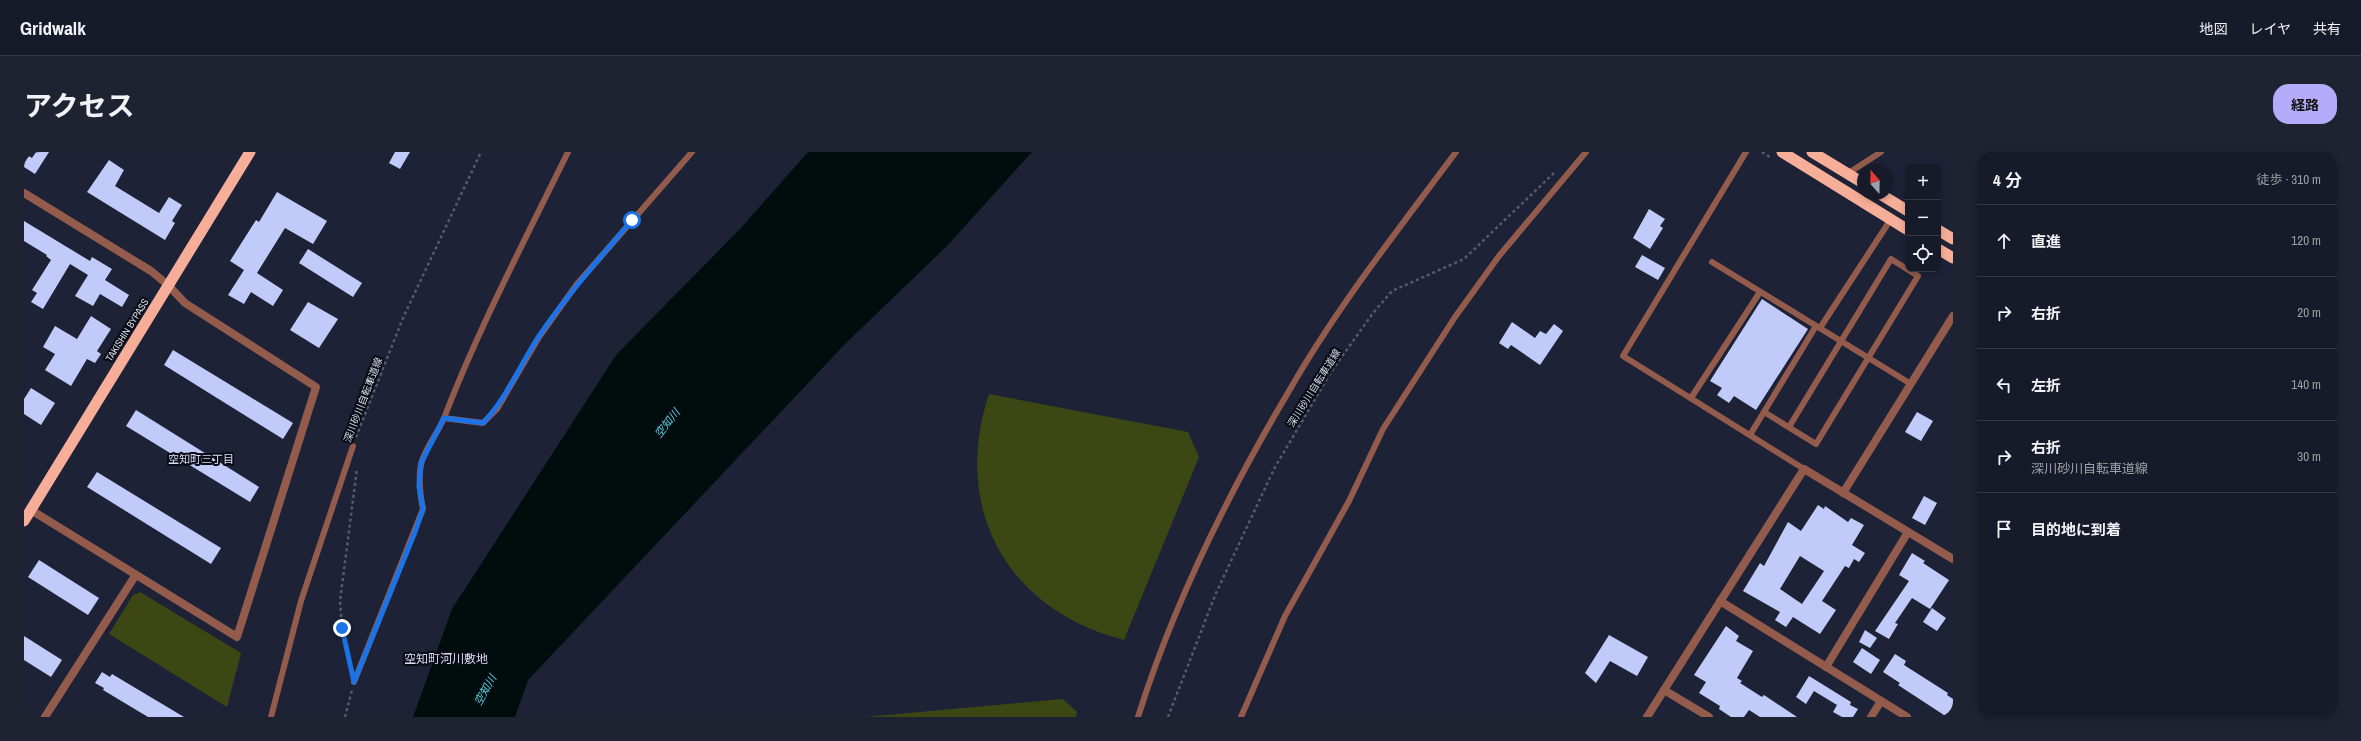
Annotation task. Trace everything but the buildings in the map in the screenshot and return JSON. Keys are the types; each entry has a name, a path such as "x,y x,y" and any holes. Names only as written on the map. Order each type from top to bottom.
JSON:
{"highway":[{"name":"TAKISHIN BYPASS","path":"24,521 27,508 250,152"},
{"path":"1782,152 1905,228"},
{"path":"1812,152 1857,180"},
{"path":"1890,200 1905,209"},
{"path":"1941,232 1953,239"},
{"path":"1941,251 1953,258"}],"street":[{"path":"24,193 151,271 186,303 316,387 237,637 135,576 27,508"},
{"path":"1844,493 1953,316"},
{"path":"1647,717 1804,469 1953,559"},
{"path":"1826,667 1908,532"},
{"path":"45,717 135,576"},
{"path":"1720,601 1907,717"},
{"path":"1664,690 1709,717"},
{"path":"1870,717 1881,701"}],"lane":[{"path":"354,682 423,509 419,487 421,463 444,418 450,397 496,297 568,152"},
{"path":"444,418 483,423 496,409 539,337 577,284 692,152"},
{"path":"1138,717 1181,601 1233,492 1289,390 1362,279 1456,152"},
{"path":"1241,717 1285,616 1349,501 1383,429 1455,317 1494,262 1586,152"},
{"path":"1746,152 1624,356 1804,469"},
{"path":"1847,174 1881,152"},
{"path":"1750,435 1818,327 1891,220"},
{"path":"1764,412 1816,444 1918,276 1891,259 1789,427"},
{"path":"1712,262 1911,384"},
{"path":"1691,398 1760,292"},
{"path":"271,717 301,602 353,446"}],"path":[{"name":"深川砂川自転車道線","path":"353,446 403,318 481,152"},
{"name":"深川砂川自転車道線","path":"1168,717 1216,593 1274,469 1331,372 1373,313 1392,291 1464,258 1557,170"},
{"path":"345,717 354,682 342,628 340,600 357,467"}],"green space":[{"path":"989,394 1188,432 1199,457 1124,640 1083,626 1048,605 1020,579 998,549 984,514 978,477 979,436"},
{"path":"140,592 241,653 227,707 109,634 133,595"},
{"path":"1063,699 1077,712 1076,717 865,717"}],"water":[{"name":"空知川","path":"808,152 1032,152 947,246 845,344 528,680 515,717 413,717 452,609 616,355 739,230"}],"district":[{"name":"空知町三丁目","path":"201,459"},
{"name":"空知町河川敷地","path":"446,659"}],"route":[{"path":"342,628 354,682 423,509 419,487 421,463 444,418 483,423 496,409 539,337 577,284 632,220"}]}
